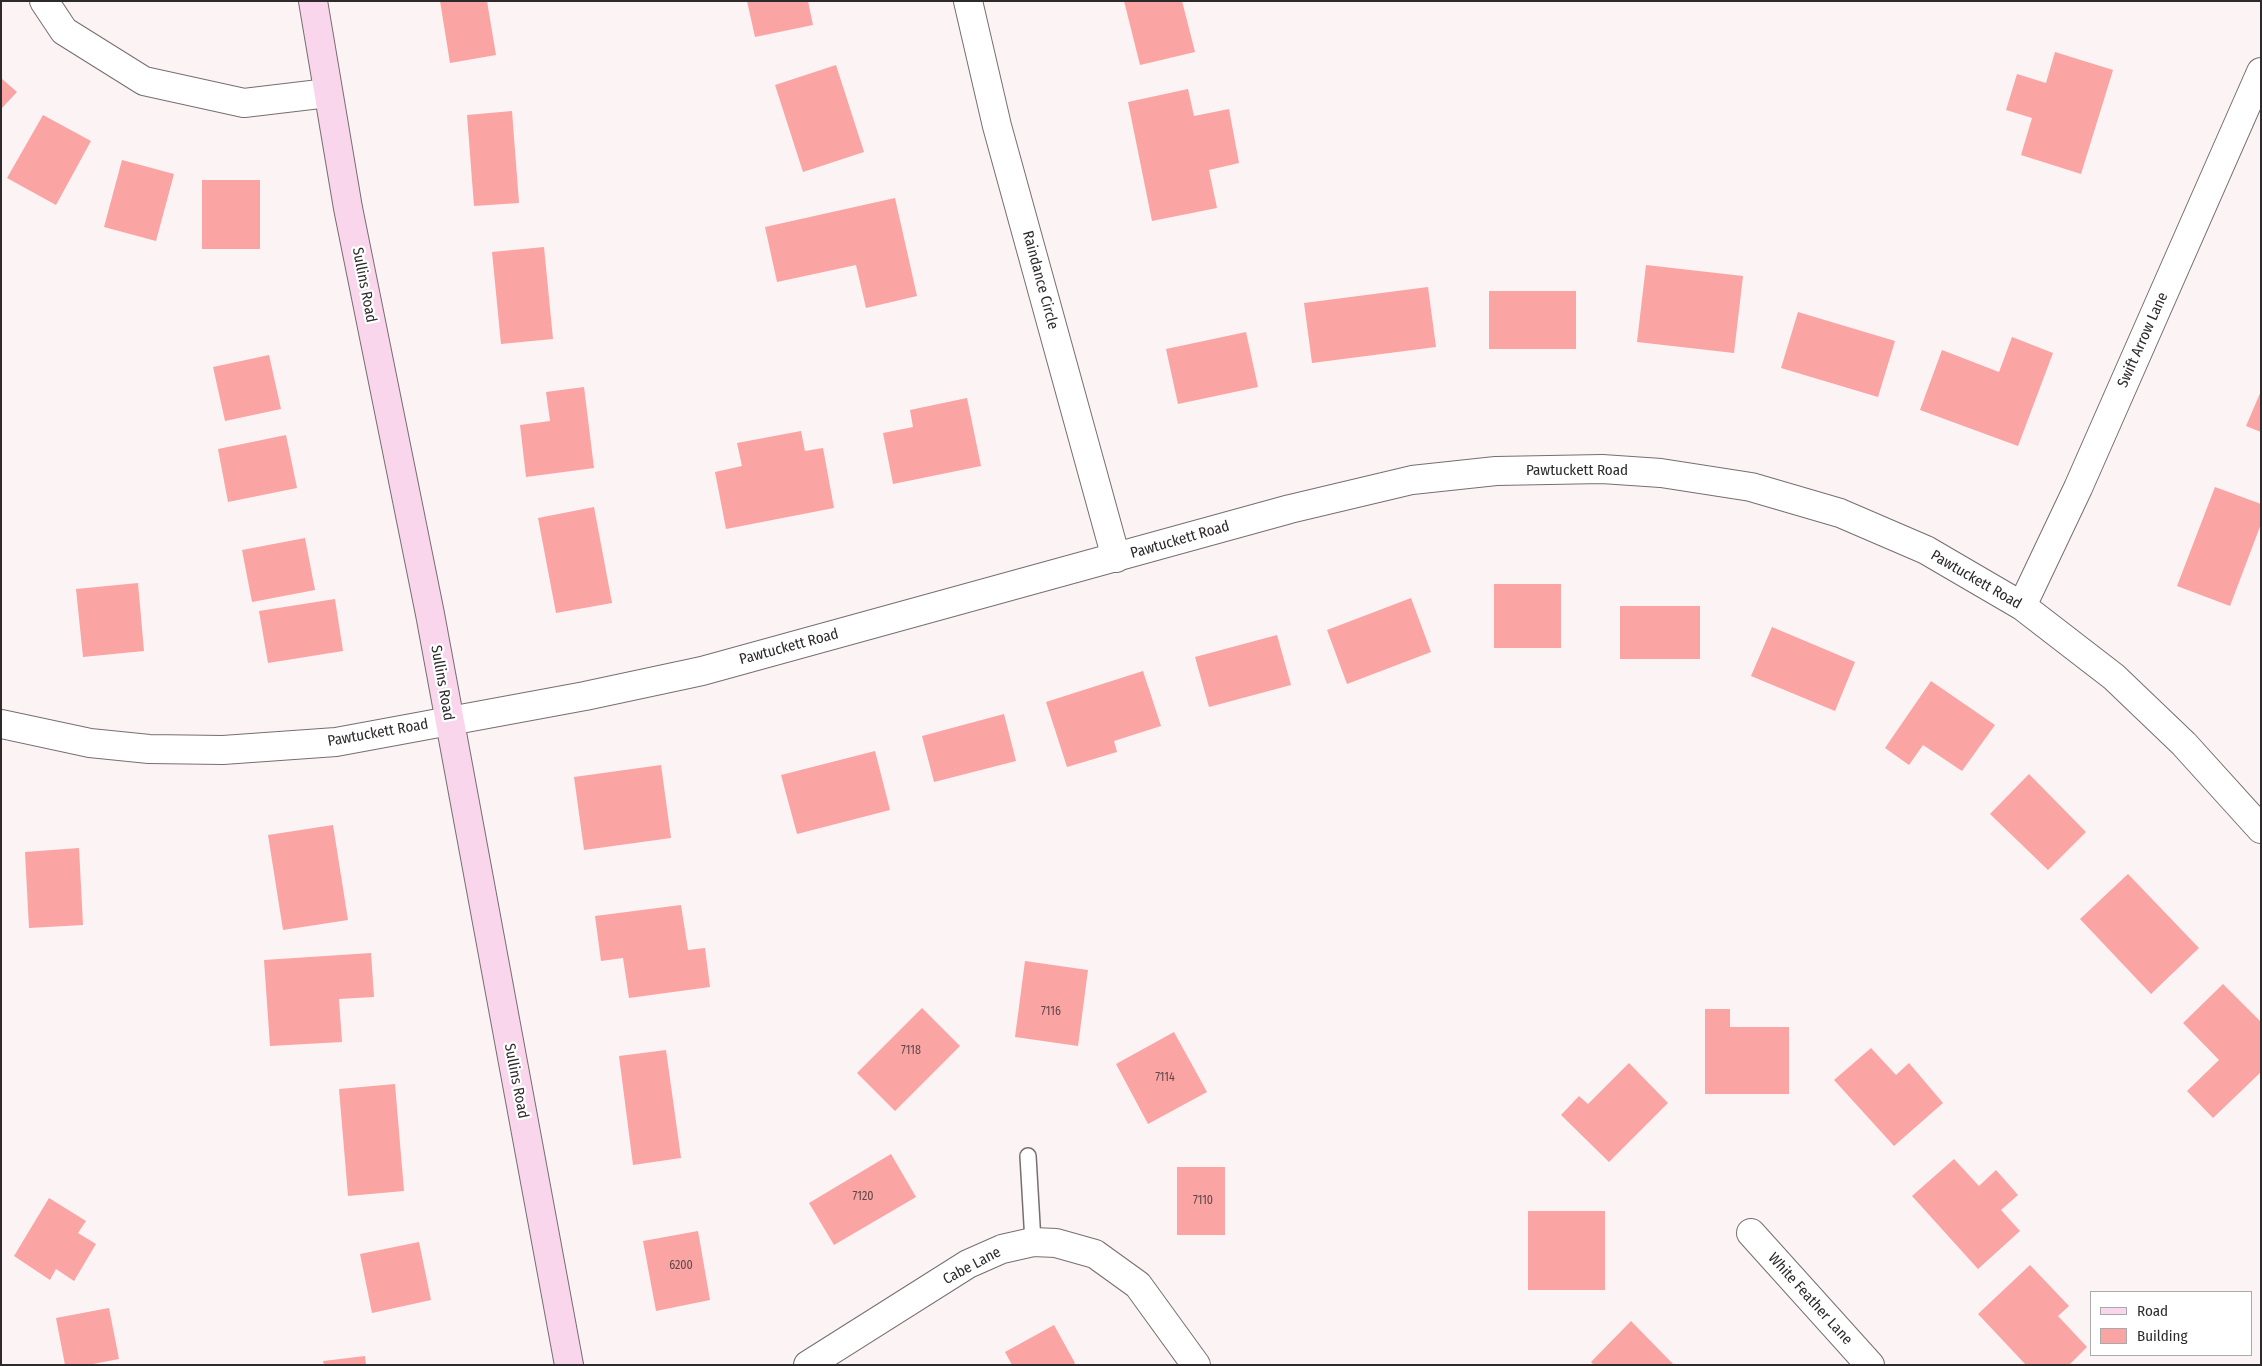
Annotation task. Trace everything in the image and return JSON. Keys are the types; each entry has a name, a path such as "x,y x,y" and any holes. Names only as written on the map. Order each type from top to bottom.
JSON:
{"street":[{"path":"44,1 64,31 144,81 244,103 328,93"},
{"name":"Sullins Road","path":"313,1 348,208 428,604 568,1365"},
{"name":"Raindance Circle","path":"968,1 997,126 1116,558"},
{"name":"Swift Arrow Lane","path":"2022,606 2078,488 2261,73"},
{"name":"Pawtuckett Road","path":"1,724 90,743 149,749 224,750 336,742 586,696 702,671 1290,509 1412,480 1496,471 1602,469 1661,473 1751,487 1840,512 1926,550 2022,606 2114,677 2184,744 2261,829"},
{"name":"White Feather Lane","path":"1751,1233 1870,1365"},
{"name":"Cabe Lane","path":"808,1365 968,1264 1002,1249 1032,1242 1056,1243 1095,1254 1138,1285 1196,1365"}],"lane":[{"path":"1028,1156 1032,1242"}],"building":[{"path":"440,1 487,1 496,55 450,63"},
{"path":"747,1 808,1 813,25 755,37"},
{"path":"1124,1 1182,1 1195,52 1140,65"},
{"path":"2055,52 2113,70 2081,174 2021,155 2032,118 2006,110 2017,74 2046,83"},
{"path":"836,65 864,152 803,172 775,85"},
{"path":"1,78 17,92 1,109"},
{"path":"1188,89 1194,116 1229,109 1239,163 1209,170 1217,208 1152,221 1128,102"},
{"path":"512,111 519,203 474,206 467,115"},
{"path":"43,115 91,141 56,205 7,178"},
{"path":"122,160 174,174 156,241 104,227"},
{"path":"202,180 260,180 260,249 202,249"},
{"path":"895,198 917,296 866,308 856,265 777,282 765,227"},
{"path":"544,247 553,339 501,344 492,252"},
{"path":"1646,265 1743,276 1734,353 1637,342"},
{"path":"1428,287 1436,347 1312,363 1304,303"},
{"path":"1489,291 1576,291 1576,349 1489,349"},
{"path":"1798,312 1895,341 1878,397 1781,368"},
{"path":"1246,332 1258,387 1178,404 1166,349"},
{"path":"2012,337 2053,353 2018,446 1920,410 1942,350 1999,372"},
{"path":"269,355 281,409 225,421 213,367"},
{"path":"584,387 594,468 526,477 520,425 550,421 546,392"},
{"path":"2261,391 2261,432 2246,426"},
{"path":"967,398 981,466 893,484 883,433 913,427 910,410"},
{"path":"801,431 805,451 823,448 834,508 726,529 715,472 742,466 737,443"},
{"path":"286,435 297,488 228,502 218,449"},
{"path":"2215,487 2261,504 2261,524 2230,606 2177,586"},
{"path":"594,507 612,603 556,613 538,518"},
{"path":"305,538 315,590 252,602 242,550"},
{"path":"138,583 144,651 83,657 76,589"},
{"path":"1494,584 1561,584 1561,648 1494,648"},
{"path":"1411,598 1431,652 1347,684 1327,630"},
{"path":"335,599 343,651 268,663 259,611"},
{"path":"1620,606 1700,606 1700,659 1620,659"},
{"path":"1772,627 1855,662 1835,711 1751,676"},
{"path":"1277,635 1291,685 1209,707 1195,657"},
{"path":"1143,671 1161,726 1114,741 1117,752 1067,767 1046,702"},
{"path":"1931,681 1995,725 1962,771 1923,745 1909,765 1885,748"},
{"path":"1004,714 1016,761 934,782 922,736"},
{"path":"875,751 890,810 797,834 781,775"},
{"path":"661,765 671,838 584,850 574,777"},
{"path":"2029,774 2086,832 2048,870 1990,814"},
{"path":"333,825 348,920 283,930 268,835"},
{"path":"79,848 83,925 29,928 25,852"},
{"path":"2128,874 2199,948 2151,994 2080,919"},
{"path":"681,905 688,950 705,948 710,987 629,998 623,958 601,961 595,916"},
{"path":"371,953 374,997 339,999 342,1042 270,1046 264,960"},
{"path":"1025,961 1088,970 1078,1046 1015,1037"},
{"path":"2223,984 2261,1022 2261,1072 2213,1118 2187,1091 2219,1060 2183,1023"},
{"path":"922,1008 960,1046 895,1111 857,1073"},
{"path":"1705,1009 1730,1009 1730,1027 1789,1027 1789,1094 1705,1094"},
{"path":"1174,1032 1207,1092 1148,1124 1116,1064"},
{"path":"1871,1048 1896,1075 1909,1063 1943,1103 1894,1146 1834,1080"},
{"path":"666,1050 681,1158 633,1165 619,1056"},
{"path":"1629,1063 1668,1103 1609,1162 1561,1115 1579,1096 1588,1104"},
{"path":"395,1084 404,1191 348,1196 339,1089"},
{"path":"891,1154 916,1197 834,1245 809,1203"},
{"path":"1954,1159 1979,1186 1996,1170 2018,1195 2001,1210 2020,1231 1978,1269 1912,1196"},
{"path":"1177,1167 1225,1167 1225,1235 1177,1235"},
{"path":"49,1198 86,1221 78,1233 96,1244 74,1281 56,1269 50,1280 14,1256"},
{"path":"1528,1211 1605,1211 1605,1290 1528,1290"},
{"path":"698,1231 710,1300 656,1311 643,1241"},
{"path":"419,1242 431,1300 372,1313 360,1254"},
{"path":"2030,1265 2069,1306 2058,1316 2087,1347 2069,1365 2026,1365 1978,1314"},
{"path":"109,1308 119,1359 88,1365 65,1365 56,1318"},
{"path":"1631,1321 1674,1365 1594,1365 1591,1362"},
{"path":"1054,1325 1075,1363 1072,1365 1012,1365 1005,1352"},
{"path":"365,1356 366,1365 324,1365 323,1361"}]}
